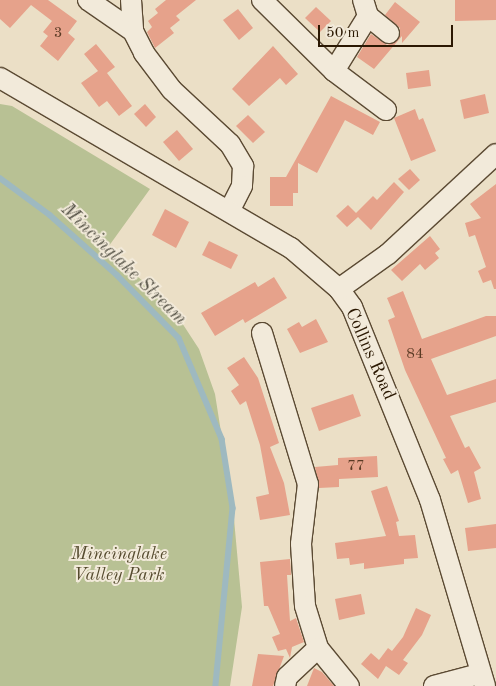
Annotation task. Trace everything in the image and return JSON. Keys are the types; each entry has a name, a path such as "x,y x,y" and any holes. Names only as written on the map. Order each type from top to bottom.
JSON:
{"street":[{"path":"88,0 133,31"},
{"path":"131,0 133,31 144,53 172,90 230,144 243,166 242,186 229,211"},
{"path":"262,0 334,71 386,110"},
{"path":"334,71 365,8 389,33"},
{"name":"Collins Road","path":"0,78 291,248 339,289 352,307 430,500 482,680"},
{"path":"339,289 388,254 496,154"},
{"path":"262,333 308,484 301,544 305,606 318,648 349,686"},
{"path":"285,686 288,677 318,648"},
{"path":"434,686 482,680"}],"green space":[{"name":"Mincinglake Valley Park","path":"0,104 12,106 150,189 106,250 169,303 199,349 215,394 233,508 242,607 230,686 0,686"}],"building":[{"path":"0,0 48,0 77,21 68,33 75,39 58,61 40,46 48,36 43,32 52,21 31,5 10,28 0,19"},
{"path":"166,0 196,0 176,16 180,20 170,28 174,33 155,48 147,32 152,27 148,21 158,13 155,9"},
{"path":"455,0 496,0 496,20 455,21"},
{"path":"395,2 420,22 402,43 402,36 374,69 357,57 371,34 387,45 398,40 400,28 385,15"},
{"path":"316,7 331,21 320,32 305,18"},
{"path":"238,9 253,28 239,40 223,20"},
{"path":"96,44 115,67 107,73 132,106 119,116 107,101 99,107 81,83 98,71 84,54"},
{"path":"273,46 298,74 286,85 280,78 249,106 232,89"},
{"path":"429,70 431,86 408,89 406,73"},
{"path":"485,94 489,113 464,119 460,100"},
{"path":"331,96 380,122 373,135 345,120 317,173 298,163 298,193 293,193 293,206 270,206 270,177 286,177"},
{"path":"145,104 156,117 146,127 134,114"},
{"path":"415,109 419,120 423,118 436,151 411,161 394,118"},
{"path":"248,115 265,132 253,143 236,126"},
{"path":"177,130 193,149 179,161 163,142"},
{"path":"410,169 420,180 409,190 398,179"},
{"path":"394,182 404,192 371,230 358,217 347,227 336,216 348,205 356,213 373,196 377,200"},
{"path":"496,184 496,289 494,289 491,280 483,283 478,271 486,267 475,235 469,237 465,223 481,218 470,204"},
{"path":"165,209 189,222 176,248 152,235"},
{"path":"430,236 440,249 435,253 439,258 425,270 420,264 402,281 391,270"},
{"path":"209,241 238,255 231,269 202,255"},
{"path":"274,277 287,298 245,323 243,319 215,336 201,313 255,282 258,287"},
{"path":"403,291 422,339 486,316 496,316 496,336 431,359 447,395 496,379 496,402 450,416 465,448 469,446 481,468 474,472 481,499 468,503 458,470 451,474 443,459 446,458 405,370 388,320 395,317 387,298"},
{"path":"316,319 328,342 300,353 287,329 299,322 302,327"},
{"path":"244,357 258,378 279,443 270,447 284,483 290,515 260,520 256,497 269,494 260,445 246,401 240,405 231,391 239,385 227,368"},
{"path":"353,394 361,416 319,431 311,408"},
{"path":"377,456 378,477 339,479 339,487 319,488 315,467 338,465 338,458"},
{"path":"387,486 399,521 396,522 399,536 415,535 418,558 404,559 404,564 364,569 364,563 350,565 349,558 337,559 335,543 386,536 371,491"},
{"path":"496,524 496,548 468,551 465,528"},
{"path":"290,559 291,575 287,575 290,621 296,618 304,642 292,647 290,658 286,649 278,651 272,637 280,634 268,606 264,606 260,562"},
{"path":"361,594 365,614 339,620 335,599"},
{"path":"416,608 431,615 422,635 403,660 408,663 399,675 386,666 378,679 361,664 371,653 379,660 388,648 392,651 403,637"},
{"path":"258,654 284,656 273,686 252,686"},
{"path":"314,668 322,672 334,686 307,686"}],"waterway":[{"name":"Mincinglake Stream","path":"0,178 50,215 117,275 179,338 222,439 233,508 216,686"}]}
